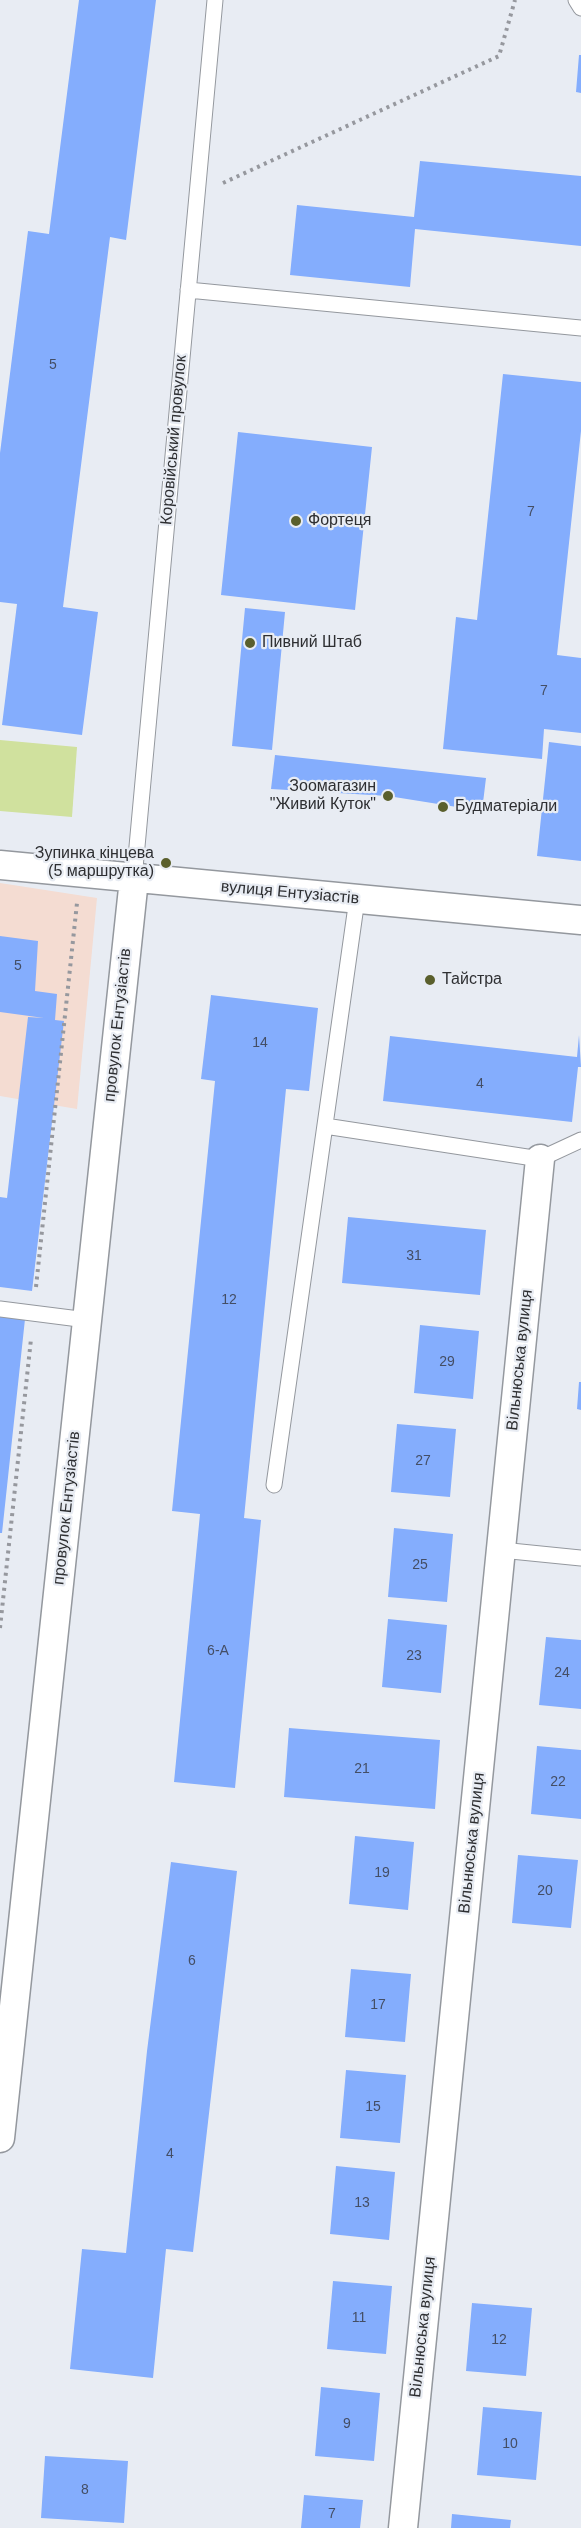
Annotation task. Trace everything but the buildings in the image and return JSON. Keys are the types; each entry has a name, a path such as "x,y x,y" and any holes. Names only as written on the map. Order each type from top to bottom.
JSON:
{"street":[{"name":"вулиця Ентузіастів","path":"0,865 581,920"},
{"name":"провулок Ентузіастів","path":"0,2138 134,879"},
{"name":"Вільнюська вулиця","path":"403,2528 540,1159"}],"lane":[{"name":"Коровійський провулок","path":"134,879 214,0"},
{"path":"576,0 581,8"},
{"path":"188,290 581,328"},
{"path":"274,1485 357,899"},
{"path":"325,1126 540,1159 581,1140"},
{"path":"0,1309 87,1320"},
{"path":"501,1550 581,1558"}],"path":[{"path":"196,196 499,57 516,0"},
{"path":"0,1628 80,873"}],"shaded area":[{"path":"0,883 97,898 77,1109 0,1096"}],"green space":[{"path":"0,740 77,747 72,817 0,811"}],"place":[{"name":"Фортеця","path":"296,521"},
{"name":"Пивний Штаб","path":"250,643"},
{"name":"Зоомагазин \"Живий Куток\"","path":"388,796"},
{"name":"Будматеріали","path":"443,807"},
{"name":"Зупинка кінцева (5 маршрутка)","path":"166,863"},
{"name":"Тайстра","path":"430,980"}]}
